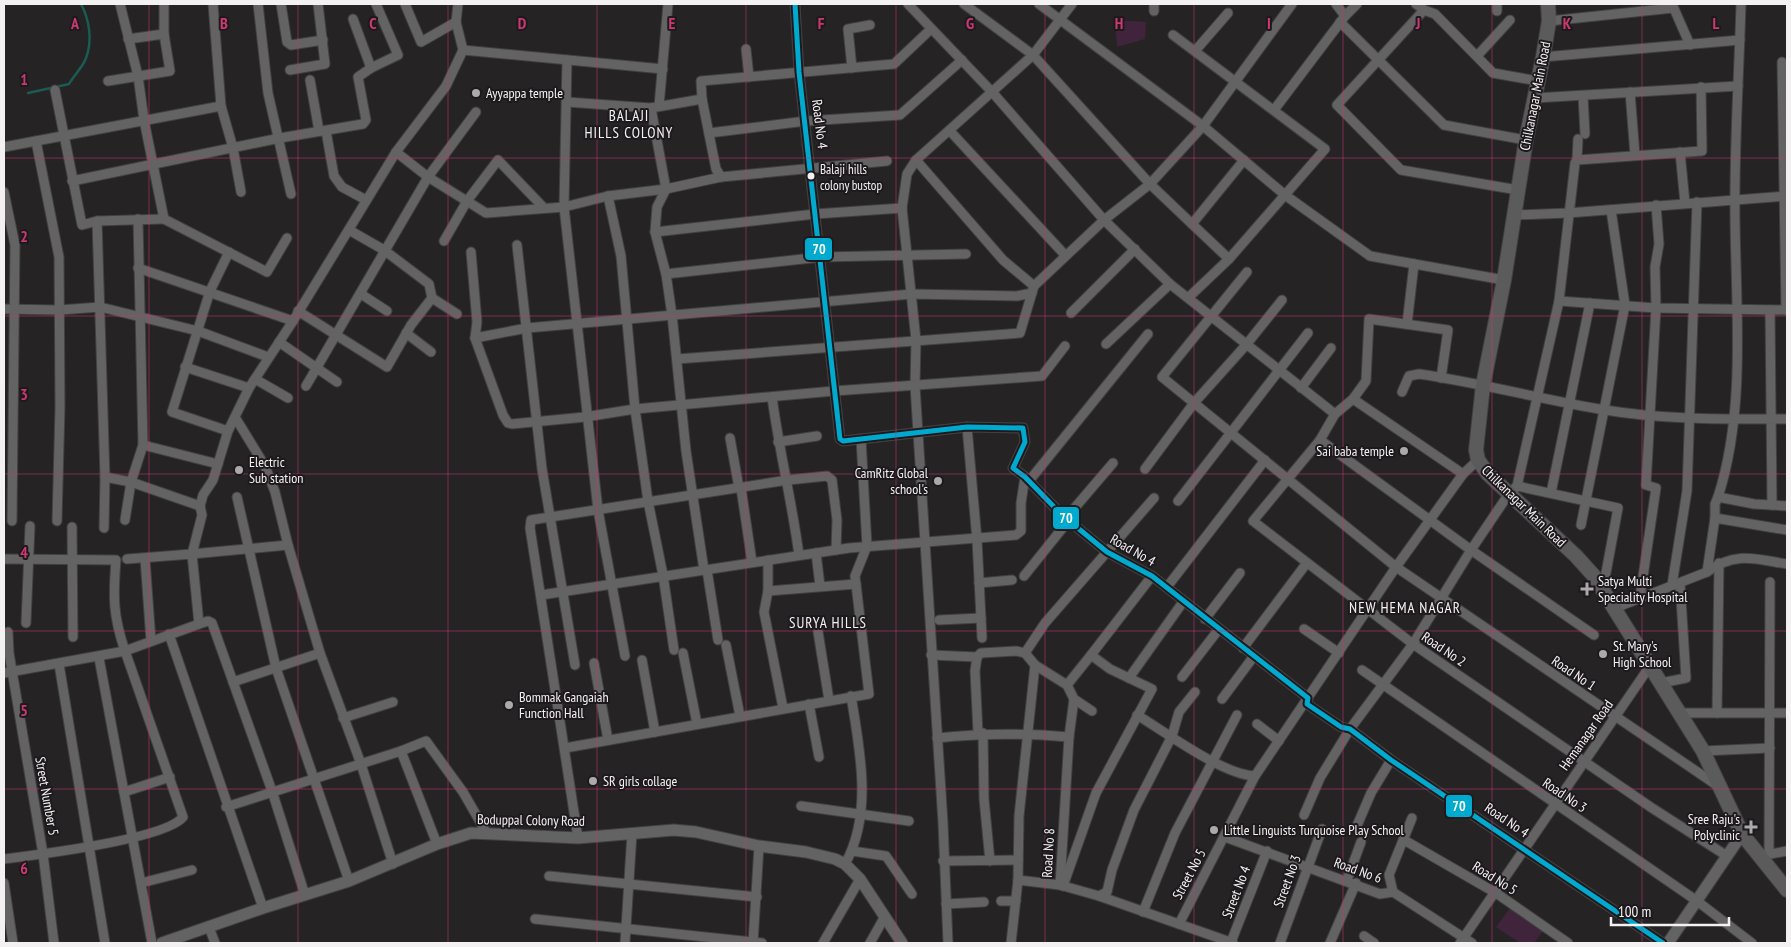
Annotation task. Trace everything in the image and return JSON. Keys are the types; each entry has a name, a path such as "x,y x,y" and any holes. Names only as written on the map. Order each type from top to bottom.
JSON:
{"main road":[{"name":"Chilkanagar Main Road","path":"1548,4 1548,22 1543,57 1526,140 1504,280 1483,385 1476,450 1478,460 1513,490 1576,556 1603,590 1702,751 1742,834 1764,855 1786,885"}],"street":[{"path":"120,4 138,76 152,165 164,219"},
{"path":"108,81 170,71 164,34 164,4"},
{"path":"213,4 221,106 233,148 241,192"},
{"path":"258,4 268,93 280,138 291,194"},
{"path":"281,4 287,42 291,45 323,40"},
{"path":"290,70 324,66 326,61 318,4"},
{"path":"72,181 365,122 358,77 371,68 398,55 376,4"},
{"path":"405,4 421,42 456,22"},
{"path":"199,624 192,554 202,514 200,506 213,480 228,431 255,378 293,321 396,152 446,86 463,50 456,22 458,4"},
{"path":"668,4 663,69 655,107 666,189 657,207 654,232 666,274 681,406 718,640"},
{"name":"Road No 4","path":"795,4 800,72 821,258 828,348 840,438 843,440 861,439 966,428 1022,428 1025,442 1013,468 1027,479 1067,519 1107,552 1152,576 1308,698 1307,704 1341,727 1350,729 1391,760 1526,849 1663,943"},
{"path":"908,4 993,93 1104,220 1170,284 1189,297 1211,317 1335,414"},
{"path":"964,4 1033,55 1150,184 1229,259"},
{"path":"1039,4 1062,19 1203,126 1285,195 1370,256 1504,280"},
{"path":"948,943 926,541 915,386 916,340 902,208 907,174 916,160 993,93 1033,55 1072,4"},
{"path":"475,338 526,328 575,323 824,304 912,294 1017,296 1033,289 1065,255 1104,220 1150,184 1203,126 1292,4"},
{"path":"1336,4 1343,19 1378,59 1444,125 1526,140"},
{"path":"1274,110 1343,19 1357,4"},
{"path":"1416,4 1424,10 1436,14 1493,73 1538,81"},
{"path":"1707,572 1715,518 1715,504 1726,470 1735,419 1735,200 1741,4"},
{"path":"1548,22 1672,6 1690,45"},
{"path":"1424,10 1337,105 1401,170 1518,190"},
{"path":"1195,51 1228,13"},
{"path":"353,19 371,68"},
{"path":"1477,56 1510,20"},
{"path":"852,68 848,29 870,24"},
{"path":"721,177 716,169 702,99 701,81 894,64 931,29"},
{"path":"128,39 164,34"},
{"path":"1173,35 1325,149 1229,259 1189,297"},
{"path":"1543,57 1740,40"},
{"path":"746,49 750,77"},
{"path":"463,50 663,69"},
{"path":"567,60 564,207 575,323 598,510 625,656"},
{"path":"709,133 806,121 900,115 962,60"},
{"path":"1559,301 1656,308 1787,310 1782,62"},
{"path":"310,80 334,176 342,187 366,200"},
{"path":"1535,98 1738,86"},
{"path":"1577,160 1702,151 1701,88"},
{"path":"55,90 82,225 97,221 164,219 267,272 287,238"},
{"path":"1630,92 1635,155"},
{"path":"1304,815 1320,778 1350,729 1413,644 1471,550 1513,490 1538,396 1559,301 1574,166 1577,160 1581,136 1583,96"},
{"path":"567,102 655,107 702,99"},
{"path":"4,147 221,106"},
{"path":"306,386 428,177 476,112"},
{"path":"950,131 1065,255"},
{"path":"36,141 59,258 60,407 57,522"},
{"path":"396,152 428,177 486,213 564,207 608,196 666,189 721,177 887,161"},
{"path":"1680,152 1685,203"},
{"path":"444,241 467,201 498,160 544,208"},
{"path":"916,160 1003,260 1033,289"},
{"path":"1192,224 1244,160"},
{"path":"4,192 15,246 12,521"},
{"path":"608,196 621,256 635,409 648,501 663,575 674,650"},
{"path":"1514,215 1611,210 1786,196"},
{"path":"1661,683 1686,678 1676,584 1688,491 1697,202"},
{"path":"1640,597 1656,488 1646,485 1656,308 1655,267 1659,244 1656,205"},
{"path":"654,232 815,214 902,208"},
{"path":"1581,525 1625,305 1611,210"},
{"path":"124,520 131,482 143,445 138,219"},
{"path":"97,221 105,477 104,528"},
{"path":"349,230 384,250 429,284 432,298 457,314"},
{"path":"517,245 542,469 561,591 575,665"},
{"path":"1070,313 1135,249"},
{"path":"228,252 210,291 172,412 228,431"},
{"path":"471,252 477,322 475,338 508,423 586,417 635,409 834,391 1042,376 1066,346"},
{"path":"666,274 821,258 966,254"},
{"path":"1414,264 1407,324 1448,330 1441,378"},
{"path":"138,268 210,291 293,321"},
{"path":"1211,317 1247,272"},
{"path":"1106,344 1170,284"},
{"path":"677,359 1020,333 1033,289"},
{"path":"361,294 387,311"},
{"path":"298,311 387,367 406,333 432,298"},
{"path":"1145,469 1194,403 1246,345 1282,300"},
{"path":"1550,493 1590,303"},
{"path":"4,309 58,310 100,307 139,315 198,331 268,357"},
{"path":"1770,310 1772,505"},
{"name":"Road No 1","path":"1211,317 1162,377 1396,567 1718,786"},
{"name":"Road No 2","path":"1407,324 1369,319 1366,381 1353,399 1335,414 1320,440 1253,521 1306,564 1413,644 1652,808 1727,856"},
{"path":"406,333 431,352"},
{"path":"1178,500 1308,333"},
{"path":"541,595 836,550 926,541 977,540 1016,535 1021,531 1021,503 1027,479 1148,334"},
{"path":"279,342 337,382"},
{"path":"1301,388 1331,348"},
{"path":"185,368 249,388"},
{"path":"1402,392 1409,376 1419,374 1605,410 1650,416 1787,419"},
{"path":"255,378 288,398"},
{"path":"772,397 778,442 788,480 799,555"},
{"path":"1353,399 1463,474"},
{"path":"235,417 265,466 275,492 288,545 320,653 361,764 393,864"},
{"path":"966,428 977,540 982,638"},
{"path":"778,442 817,436"},
{"path":"730,438 752,562"},
{"path":"565,748 851,696 867,695 870,691 856,584 856,576 868,546 861,439"},
{"path":"1320,440 1471,550 1594,635"},
{"path":"143,445 218,464"},
{"path":"1167,588 1265,460"},
{"name":"Street No 5","path":"1178,924 1225,837 1255,776 1278,740 1429,519 1463,474 1478,460"},
{"path":"1024,576 1113,463"},
{"path":"105,477 131,482 200,506"},
{"path":"578,838 530,528 531,520 788,480 830,477 837,520 836,550"},
{"path":"1513,490 1550,493 1618,508 1603,590"},
{"path":"1718,497 1787,506"},
{"path":"237,498 247,550 276,668 349,882"},
{"path":"1025,652 1045,623 1154,498"},
{"path":"1715,518 1787,530"},
{"path":"26,623 30,526"},
{"path":"72,527 73,637"},
{"path":"127,559 145,559 288,545"},
{"path":"816,553 820,586"},
{"path":"1615,608 1707,572 1719,563 1741,557 1787,564"},
{"path":"4,559 116,560 114,589 115,622 183,818 173,826 132,838 4,859"},
{"path":"145,559 151,641"},
{"path":"768,560 768,591 764,612 783,708"},
{"path":"1717,713 1719,563"},
{"path":"1243,648 1306,564"},
{"path":"1205,618 1240,573"},
{"path":"1067,685 1152,576"},
{"path":"979,583 1012,580"},
{"path":"1770,582 1770,748 1764,855 1787,852"},
{"path":"768,591 856,584"},
{"path":"1129,678 1183,602"},
{"path":"939,620 981,618"},
{"path":"8,673 99,658 126,651 208,621 212,623 272,791 305,895"},
{"path":"1182,677 1219,629"},
{"path":"1304,629 1339,653"},
{"name":"Street Number 5","path":"8,632 8,673 43,854 54,943"},
{"path":"818,632 829,700"},
{"path":"169,634 226,807 263,908"},
{"path":"726,645 740,716"},
{"path":"990,861 975,671 977,657 981,653 1025,652 1035,665 1067,685 1074,699 1092,711"},
{"path":"233,682 320,653"},
{"path":"683,653 697,724"},
{"path":"931,655 977,657"},
{"path":"1018,880 1061,886 1096,793 1152,688 1110,669 1091,655"},
{"path":"1222,699 1254,656"},
{"path":"99,658 152,943"},
{"path":"642,660 655,732"},
{"path":"594,663 608,740"},
{"path":"59,664 105,943"},
{"path":"1011,943 1018,880 1026,733 1035,665"},
{"name":"Hemanagar Road","path":"1462,940 1650,666"},
{"name":"Road No 3","path":"1362,670 1697,901 1752,943"},
{"path":"1099,896 1107,892 1112,870 1134,810 1172,736 1179,712 1195,692"},
{"path":"845,864 855,846 862,772 851,696"},
{"name":"Road No 8","path":"1074,699 1069,737 1061,886 1099,896 1232,943"},
{"path":"343,718 393,702"},
{"path":"809,704 819,757"},
{"path":"1679,713 1787,713"},
{"path":"1137,715 1212,761 1244,776 1255,776"},
{"path":"1143,912 1176,833 1237,715"},
{"path":"1257,724 1278,740"},
{"path":"937,738 980,733 1026,733 1069,737"},
{"path":"226,807 401,751 426,741 463,792 486,832"},
{"path":"1702,751 1770,748"},
{"path":"401,751 437,844"},
{"path":"1356,828 1371,793 1391,760"},
{"path":"124,792 170,777"},
{"path":"801,806 909,822"},
{"path":"1393,892 1389,875 1412,818"},
{"name":"Street No 3","path":"1280,943 1306,866 1322,829"},
{"name":"Boduppal Colony Road","path":"162,943 263,908 349,882 437,844 471,833 486,832 578,838 674,830 696,832 759,846 806,852 845,864 860,879 902,943"},
{"path":"625,943 632,833"},
{"path":"1668,943 1742,834"},
{"name":"Road No 6","path":"1225,837 1380,894 1393,892 1462,940 1472,943"},
{"name":"Road No 5","path":"1404,840 1496,893 1568,943"},
{"path":"1330,943 1351,882 1361,842"},
{"path":"535,918 756,943 759,846"},
{"path":"852,851 878,853 886,856 912,894"},
{"name":"Street No 4","path":"1232,943 1267,851"},
{"path":"943,861 1018,860"},
{"path":"141,883 192,870"},
{"path":"549,876 757,897"},
{"path":"823,943 860,879"},
{"path":"4,883 13,943"},
{"path":"1001,901 1016,901"},
{"path":"946,904 984,902"},
{"path":"870,943 884,918"},
{"path":"209,927 214,943"},
{"path":"1364,936 1374,943"}],"shaded area":[{"path":"1115,20 1146,22 1145,39 1117,47"},
{"path":"1510,908 1543,931 1534,943 1520,943 1496,927"}],"waterway":[{"path":"28,93 69,84 83,65 90,37 88,23 81,4"}],"transit line":[{"name":"70","path":"795,4 799,72 840,439 843,441 967,427 1023,428 1025,442 1013,468 1025,477 1062,515 1107,552 1152,576 1308,698 1307,704 1341,727 1350,729 1391,760 1663,943"}],"place":[{"name":"Ayyappa temple","path":"476,93"},
{"name":"Balaji hills colony bustop","path":"811,176"},
{"name":"Sai baba temple","path":"1404,451"},
{"name":"Electric Sub station","path":"239,470"},
{"name":"CamRitz Global school's","path":"938,481"},
{"name":"Satya Multi Speciality Hospital","path":"1587,589"},
{"name":"St. Mary's High School","path":"1603,654"},
{"name":"Bommak Gangaiah Function Hall","path":"509,705"},
{"name":"SR girls collage","path":"593,781"},
{"name":"Sree Raju's Polyclinic","path":"1751,827"},
{"name":"Little Linguists Turquoise Play School","path":"1214,830"}],"district":[{"name":"BALAJI HILLS COLONY","path":"629,124"},
{"name":"NEW HEMA NAGAR","path":"1405,608"},
{"name":"SURYA HILLS","path":"828,623"}]}
